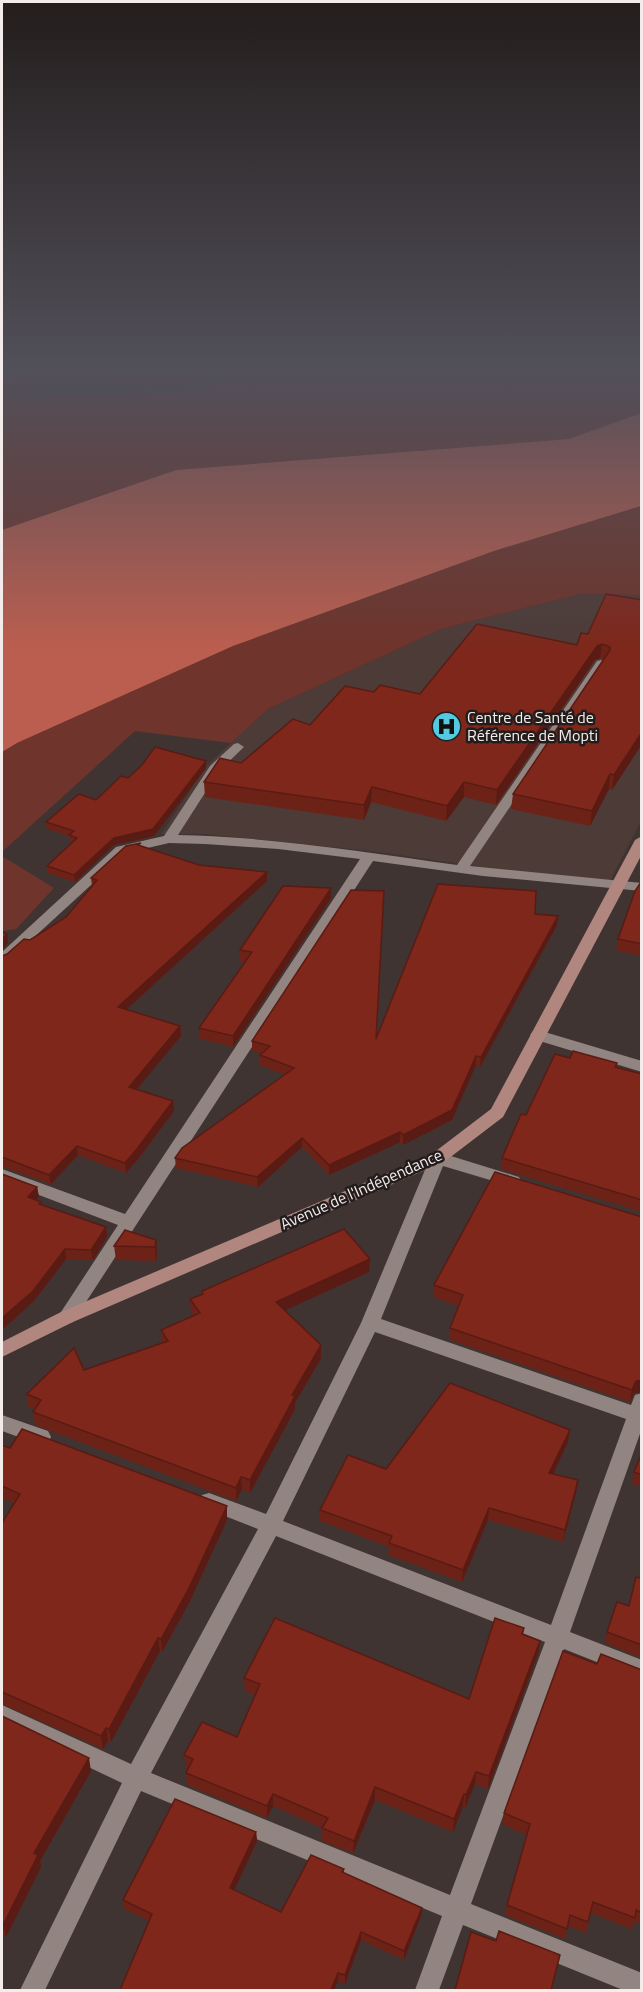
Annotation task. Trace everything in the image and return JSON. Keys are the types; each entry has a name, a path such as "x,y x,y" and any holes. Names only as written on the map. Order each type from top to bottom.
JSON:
{"main road":[{"name":"Avenue de l'Indépendance","path":"2,1350 67,1317 438,1158 497,1113 642,840"}],"street":[{"path":"461,869 601,663"},
{"path":"169,839 214,769 238,747"},
{"path":"2,958 121,850 169,839 212,839 370,855 461,869 642,887"},
{"path":"67,1317 370,855"},
{"path":"538,1035 642,1067"},
{"path":"32,1990 136,1778 272,1524 370,1323 438,1158 528,1186"},
{"path":"2,1175 128,1222"},
{"path":"370,1323 640,1411 427,1990"},
{"path":"2,1423 56,1443"},
{"path":"196,1496 642,1670"},
{"path":"2,1715 136,1778 456,1912 642,1986"}],"shaded area":[{"path":"2,466 227,466 176,470 2,530"},
{"path":"227,466 641,466 641,506 494,551 233,646 17,743 2,752 2,530 176,470"},
{"path":"641,506 641,595 580,594 441,629 268,709 231,743 135,731 2,852 2,752 17,743 233,646 494,551"},
{"name":"Centre de Santé de Référence de Mopti","path":"580,594 641,595 641,821 608,885 371,851 204,834 161,834 207,765 268,709 441,629"},
{"path":"2,856 54,888 16,929 2,931"}],"building":[{"path":"606,594 642,600 642,732 614,775 610,774 592,811 513,794 610,650 610,647 602,644 597,646 497,790 464,782 447,806 372,787 364,805 204,782 220,758 241,763 293,719 310,725 345,686 374,692 380,685 420,694 477,624 577,645 581,633 588,634"},
{"path":"155,747 206,761 153,829 114,838 74,875 47,866 77,838 69,835 74,831 46,822 79,794 96,800 121,776 128,778 142,765"},
{"path":"141,843 138,845 199,865 267,872 118,1007 180,1026 129,1087 173,1101 125,1163 77,1146 49,1175 2,1157 2,956 24,939 30,940 66,917 97,880 91,878 126,846"},
{"path":"641,882 642,944 618,939 635,891"},
{"path":"438,884 536,891 535,914 558,916 481,1057 476,1056 452,1110 403,1135 400,1132 329,1165 302,1138 257,1177 175,1158 182,1148 294,1068 260,1055 270,1046 252,1041 351,890 384,891 376,1039"},
{"path":"283,886 331,888 233,1036 199,1028 252,952 240,950"},
{"path":"573,1051 617,1063 615,1067 642,1074 642,1200 502,1158 521,1114 526,1115 555,1054 570,1058"},
{"path":"495,1172 642,1217 642,1380 636,1381 632,1390 450,1328 463,1295 434,1285"},
{"path":"2,1174 37,1187 28,1197 41,1202 39,1204 106,1227 91,1250 65,1249 33,1291 2,1318"},
{"path":"344,1229 370,1259 276,1302 321,1345 292,1395 295,1396 250,1480 241,1477 236,1488 33,1412 41,1400 27,1394 74,1348 84,1370 168,1341 161,1330 200,1313 190,1299 203,1294 202,1291"},
{"path":"125,1230 156,1240 155,1247 114,1246"},
{"path":"450,1383 570,1430 549,1473 578,1480 565,1530 489,1508 463,1570 389,1543 392,1536 320,1510 348,1455 386,1469"},
{"path":"22,1429 227,1506 189,1588 161,1639 158,1638 109,1729 106,1728 101,1736 2,1692 2,1523 20,1494 2,1486 2,1445 10,1448"},
{"path":"642,1453 642,1475 634,1472"},
{"path":"642,1570 642,1645 607,1632 617,1602 629,1606 636,1577 640,1578"},
{"path":"275,1618 469,1699 495,1618 524,1628 522,1634 540,1641 489,1776 476,1772 454,1819 375,1787 354,1841 322,1828 328,1818 273,1794 267,1806 186,1773 193,1759 184,1755 202,1722 237,1737 260,1684 244,1678"},
{"path":"563,1651 597,1664 601,1654 642,1670 642,1913 636,1910 635,1918 593,1902 588,1922 570,1915 567,1929 507,1905 530,1824 504,1813"},
{"path":"2,1716 89,1758 34,1853 38,1855 3,1925 2,1924"},
{"path":"175,1799 256,1832 230,1888 281,1912 311,1855 344,1869 342,1872 422,1908 404,1951 361,1932 345,1975 338,1973 331,1990 120,1990 152,1914 123,1900"},
{"path":"499,1931 560,1955 551,1990 455,1990 471,1932 496,1941"}],"place":[{"name":"Centre de Santé de Référence de Mopti","path":"446,726"}]}
